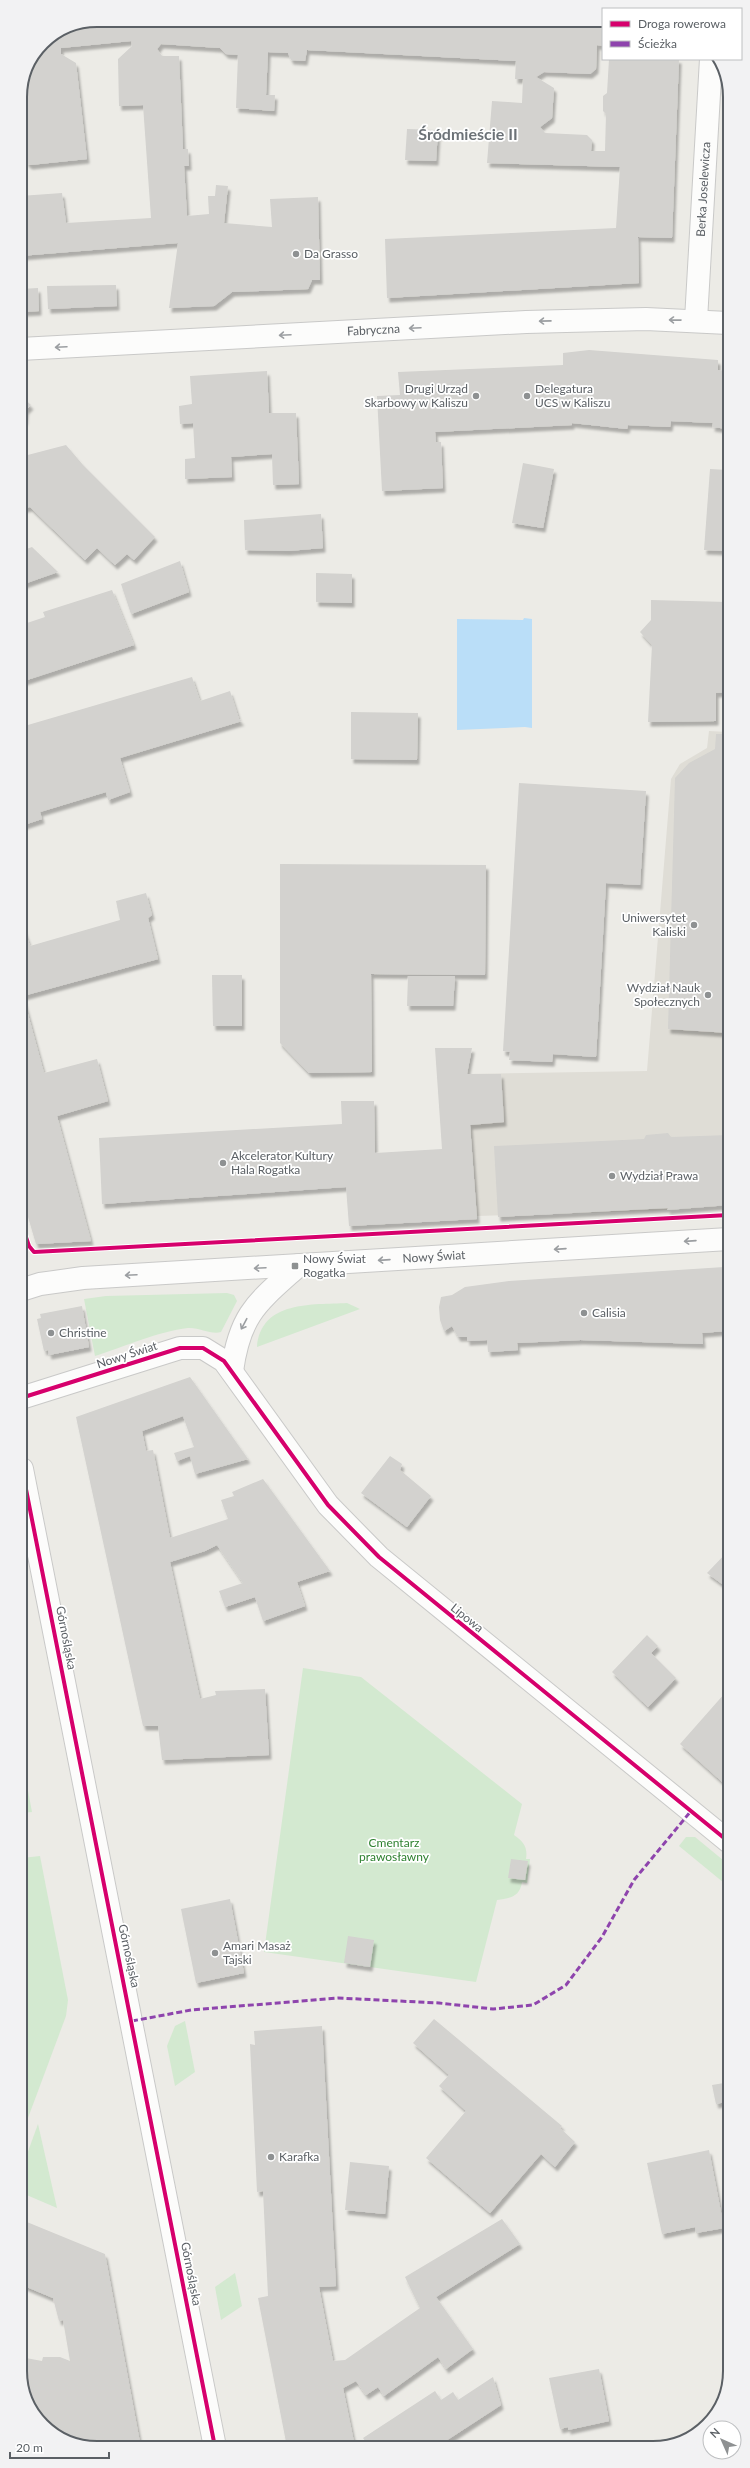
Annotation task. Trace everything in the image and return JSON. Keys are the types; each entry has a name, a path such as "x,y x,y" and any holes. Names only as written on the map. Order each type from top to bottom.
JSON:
{"street":[{"name":"Berka Joselewicza","path":"696,320 712,60"},
{"name":"Fabryczna","path":"27,349 526,322 696,320 723,323"},
{"name":"Nowy Świat","path":"27,1288 40,1284 83,1278 723,1239"},
{"path":"232,1371 236,1344 243,1324 265,1296 299,1265"},
{"name":"Nowy Świat","path":"27,1396 180,1348 203,1348 224,1361 232,1371"},
{"name":"Lipowa","path":"232,1371 310,1483 352,1532 411,1585 723,1837"},
{"name":"Górnośląska","path":"27,1494 214,2441"}],"shaded area":[{"name":"Uniwersytet Kaliski","path":"709,731 723,732 723,1205 654,1211 477,1216 467,1074 647,1071 671,779 680,764 707,748"}],"green space":[{"path":"227,1293 234,1295 237,1301 221,1332 217,1333 188,1328 165,1332 95,1356 84,1299 106,1296"},
{"path":"347,1303 360,1309 257,1347 261,1332 268,1321 278,1313 305,1305"},
{"name":"Cmentarz prawosławny","path":"303,1668 361,1677 522,1804 514,1835 524,1845 526,1859 530,1859 527,1883 522,1882 519,1891 514,1896 497,1900 476,1982 264,1952"},
{"path":"27,1786 32,1812 27,1812"},
{"path":"686,1837 695,1837 723,1860 723,1882 679,1846"},
{"path":"40,1856 68,2000 66,2016 27,2121 27,1857"},
{"path":"185,2021 195,2072 175,2086 167,2046 175,2026"},
{"path":"38,2124 57,2208 27,2195 27,2154"},
{"path":"235,2273 242,2306 221,2320 215,2287"}],"water":[{"path":"524,618 532,619 532,728 457,730 457,619 523,620"}],"building":[{"path":"602,27 602,46 597,45 596,69 590,74 544,72 536,77 554,88 552,118 540,127 545,133 587,135 592,140 591,151 605,151 606,114 603,111 603,96 607,93 609,60 679,60 672,238 638,237 639,283 387,298 385,239 616,228 620,167 487,163 492,101 522,103 523,79 515,79 516,61 307,50 305,61 291,60 288,53 268,52 266,95 275,95 274,111 236,108 238,55 226,54 220,48 161,44 157,49 162,56 179,56 183,149 188,149 189,166 184,166 187,216 209,214 208,196 215,196 216,185 228,186 224,223 272,227 270,199 318,197 320,280 312,280 308,289 232,292 214,306 169,308 178,243 27,255 27,196 62,193 66,223 151,218 143,105 119,106 118,59 132,46 131,41 61,48 61,54 76,63 87,159 30,165 27,163 27,97 28,83 32,70 47,47 70,32 83,28"},
{"path":"407,129 438,130 436,161 405,160"},
{"path":"116,285 117,306 48,309 47,286"},
{"path":"38,288 39,311 27,312 27,289"},
{"path":"589,350 718,360 718,370 723,370 723,428 712,427 713,423 671,421 670,427 628,425 627,429 572,423 572,425 435,432 436,442 441,442 443,488 382,491 377,396 400,395 398,372 563,365 563,353"},
{"path":"267,371 269,413 296,413 299,484 273,485 272,454 231,457 232,477 185,479 185,459 195,458 193,423 180,424 179,406 192,404 190,376"},
{"path":"27,401 31,405 27,409"},
{"path":"66,445 83,465 155,537 134,560 127,554 115,565 97,548 85,560 30,507 27,508 27,455"},
{"path":"523,463 554,469 543,528 512,523"},
{"path":"710,469 723,470 723,551 704,550"},
{"path":"321,514 323,548 288,551 245,550 244,520"},
{"path":"32,547 58,572 27,583 27,549"},
{"path":"180,561 189,592 131,614 121,584"},
{"path":"316,573 352,574 352,603 316,602"},
{"path":"112,590 134,645 27,680 27,623 45,617 43,612"},
{"path":"651,600 723,602 723,692 716,693 716,721 648,722 652,645 640,632 651,620"},
{"path":"192,677 200,701 230,691 239,719 242,721 120,758 130,792 108,800 106,792 40,812 42,819 27,824 27,725"},
{"path":"351,712 418,713 417,760 351,759"},
{"path":"716,734 723,734 723,1033 668,1029 675,778 689,763 715,749"},
{"path":"519,783 646,791 640,885 606,883 596,1057 553,1054 552,1062 509,1060 510,1052 503,1051"},
{"path":"280,864 486,865 485,975 371,974 372,1072 309,1073 280,1043"},
{"path":"146,893 152,915 148,918 158,959 27,995 27,938 30,946 120,920 116,901"},
{"path":"212,975 242,975 242,1026 213,1026"},
{"path":"408,976 455,976 453,1006 407,1006"},
{"path":"27,1011 44,1073 97,1059 108,1101 57,1116 91,1241 36,1244 27,1213"},
{"path":"435,1048 472,1048 467,1074 501,1074 504,1122 470,1125 477,1219 349,1226 346,1187 102,1204 99,1138 342,1124 341,1101 374,1101 375,1153 442,1149"},
{"name":"Wydział Prawa","path":"668,1133 671,1137 723,1135 723,1205 667,1210 668,1208 498,1217 494,1146 644,1139 646,1135"},
{"name":"Calisia","path":"723,1267 723,1331 702,1333 703,1344 581,1340 517,1343 518,1350 488,1352 487,1340 467,1341 467,1337 458,1337 452,1326 444,1331 440,1320 439,1307 441,1297 452,1295 465,1287 509,1281"},
{"path":"82,1306 89,1347 49,1355 48,1350 44,1351 37,1319 41,1318 40,1314"},
{"path":"190,1377 248,1459 195,1474 190,1456 177,1461 174,1453 194,1447 183,1416 142,1431 146,1451 153,1450 170,1538 228,1519 221,1500 234,1496 232,1492 263,1479 330,1571 297,1582 305,1606 263,1621 255,1597 225,1607 219,1591 243,1583 217,1545 205,1551 170,1562 200,1699 216,1695 215,1691 265,1689 269,1755 162,1760 158,1726 143,1726 76,1417"},
{"path":"390,1456 402,1464 400,1470 431,1496 407,1527 361,1493"},
{"path":"723,1556 723,1585 707,1573"},
{"path":"647,1635 658,1646 651,1653 676,1678 648,1707 612,1672"},
{"path":"723,1695 723,1783 680,1744"},
{"path":"511,1859 528,1861 525,1880 508,1878"},
{"name":"Amari Masaż Tajski","path":"230,1899 244,1973 196,1983 181,1909"},
{"path":"348,1936 374,1940 370,1967 344,1963"},
{"path":"434,2019 562,2126 560,2128 575,2142 555,2167 541,2154 490,2213 426,2158 466,2111 439,2086 449,2075 413,2043"},
{"path":"322,2026 336,2286 319,2287 333,2361 345,2360 420,2308 405,2277 502,2219 520,2244 436,2297 473,2349 446,2369 438,2357 384,2396 378,2387 366,2395 356,2381 343,2388 354,2441 286,2441 258,2298 268,2296 263,2191 257,2192 250,2044 255,2045 254,2031"},
{"path":"723,2083 723,2102 716,2104 712,2085"},
{"path":"709,2150 723,2228 696,2233 695,2227 662,2234 647,2163"},
{"path":"350,2162 389,2166 385,2214 345,2210"},
{"path":"27,2222 105,2254 140,2441 92,2441 70,2436 54,2427 47,2421 34,2402 29,2389 27,2358 42,2361 43,2357 60,2357 70,2361 63,2320 59,2321 53,2298 27,2287"},
{"path":"599,2369 609,2421 568,2430 568,2427 560,2429 549,2378"},
{"path":"493,2377 501,2405 446,2441 365,2441 363,2438 435,2391 441,2400 453,2392 458,2400"}],"marked path":[{"path":"132,2021 191,2010 338,1998 439,2003 493,2009 533,2005 566,1985 602,1937 634,1880 691,1811"}],"cycle path":[{"path":"27,1240 29,1246 34,1252 723,1215"},
{"path":"27,1396 180,1348 203,1348 224,1361 328,1505 379,1557 723,1837"},
{"path":"27,1494 214,2441"}],"place":[{"name":"Da Grasso","path":"296,254"},
{"name":"Drugi Urząd Skarbowy w Kaliszu","path":"476,396"},
{"name":"Delegatura UCS w Kaliszu","path":"527,396"},
{"name":"Uniwersytet Kaliski","path":"694,925"},
{"name":"Wydział Nauk Społecznych","path":"708,995"},
{"name":"Akcelerator Kultury Hala Rogatka","path":"223,1163"},
{"name":"Wydział Prawa","path":"612,1176"},
{"name":"Nowy Świat Rogatka","path":"295,1266"},
{"name":"Calisia","path":"584,1313"},
{"name":"Christine","path":"51,1333"},
{"name":"Amari Masaż Tajski","path":"215,1953"},
{"name":"Karafka","path":"271,2157"}],"district":[{"name":"Śródmieście II","path":"468,134"}]}
